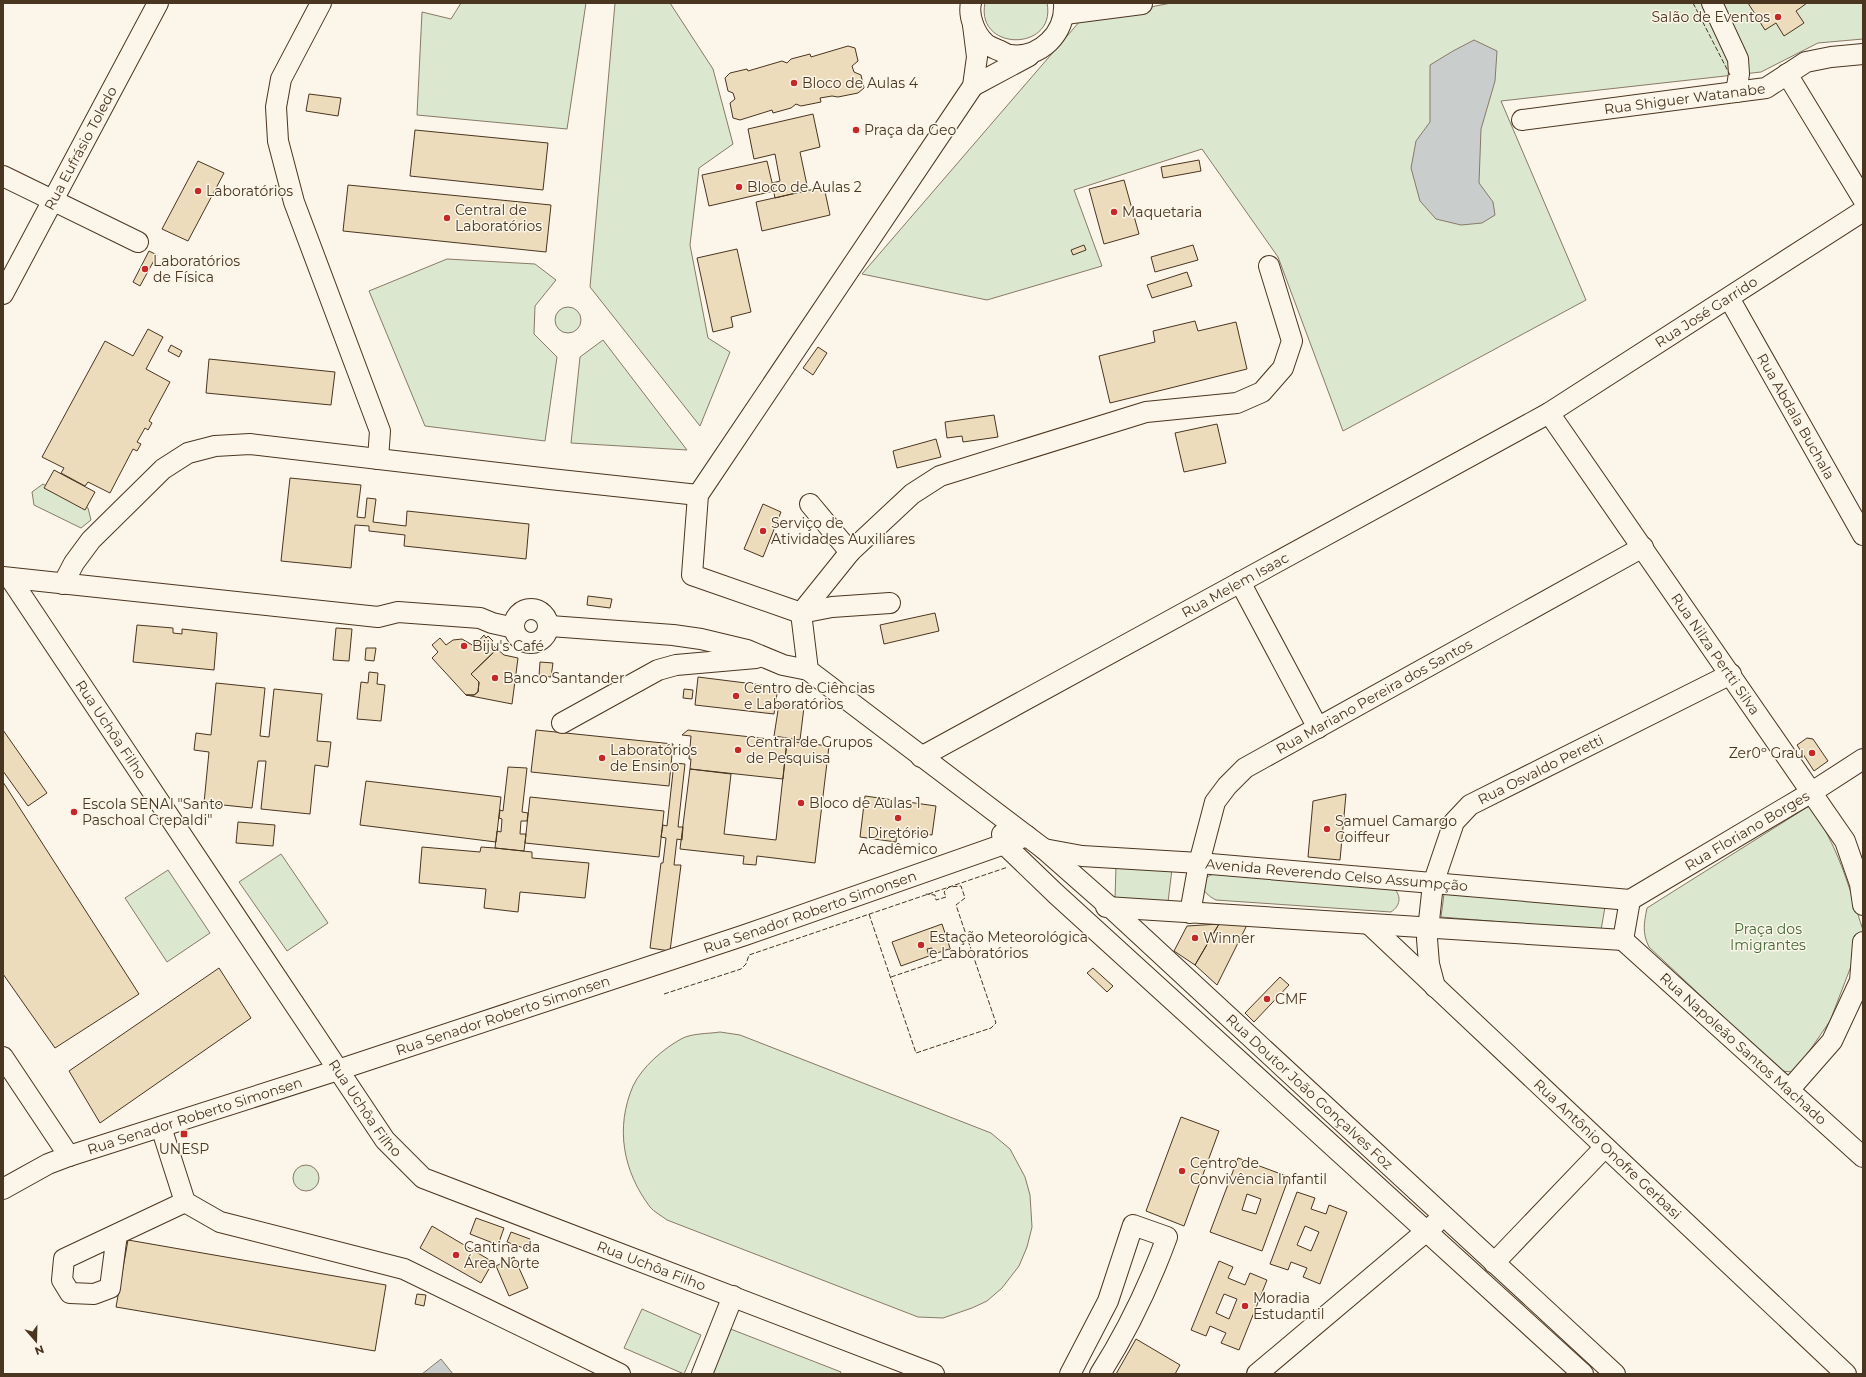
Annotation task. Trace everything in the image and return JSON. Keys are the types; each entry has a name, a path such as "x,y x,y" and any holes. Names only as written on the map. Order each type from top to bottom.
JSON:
{"street":[{"name":"Rua Eufrásio Toledo","path":"3,294 158,3"},
{"path":"321,3 281,79 276,107 278,141 294,202 380,431 378,459"},
{"path":"890,603 832,606 801,613 692,575 698,495 973,86 977,57 970,7 971,3"},
{"path":"1712,3 1738,59 1739,74 1736,92"},
{"path":"973,86 1035,53 1056,37 1065,8 1142,4"},
{"path":"973,25 985,43 1009,55 1035,53"},
{"name":"Rua Shiguer Watanabe","path":"1522,120 1766,88 1806,62 1831,57 1863,54"},
{"path":"1787,74 1863,199"},
{"path":"3,176 138,242"},
{"name":"Rua José Garrido","path":"1549,413 1863,211"},
{"path":"7,578 378,616 398,612 480,618 492,623 514,628 518,614 531,609 544,613 550,626 682,636 747,650 783,665 808,670 801,613 850,552 912,494 940,476 1146,412 1237,402 1262,392 1283,368 1292,341 1269,266"},
{"name":"Rua Abdala Buchala","path":"1728,298 1863,535"},
{"name":"Rua Nilza Pertti Silva","path":"1549,413 1731,674 1845,841 1860,884 1863,905"},
{"name":"Rua Melem Isaac","path":"921,757 1549,413"},
{"path":"63,584 74,563 91,540 163,469 188,453 215,446 250,444 698,495"},
{"path":"810,504 850,552"},
{"name":"Rua Mariano Pereira dos Santos","path":"1190,913 1199,863 1215,802 1227,786 1245,768 1642,547"},
{"name":"Rua Uchôa Filho","path":"7,578 385,1140 423,1178 934,1374"},
{"path":"1240,582 1318,728"},
{"path":"562,723 658,670 676,665 764,657"},
{"name":"Rua Doutor João Gonçalves Foz","path":"808,670 1044,849 1111,908 1615,1374"},
{"name":"Rua Osvaldo Peretti","path":"1435,987 1429,964 1427,939 1433,884 1454,822 1470,805 1731,674"},
{"name":"Rua Floriano Borges","path":"1630,900 1812,792 1863,759"},
{"path":"999,816 1004,844"},
{"name":"Rua Senador Roberto Simonsen","path":"3,1189 48,1164 69,1156 338,1070 745,935 1026,836"},
{"name":"Rua Doutor João Gonçalves Foz","path":"1004,844 1056,894 1582,1374"},
{"name":"Avenida Reverendo Celso Assumpção","path":"1044,849 1082,856 1199,863 1630,900"},
{"path":"1056,894 1111,908 1623,940 1630,900"},
{"name":"Rua Antônio Onofre Gerbasi","path":"1369,924 1846,1374"},
{"name":"Rua Napoleão Santos Machado","path":"1623,940 1863,1157"},
{"path":"1789,1090 1832,1041 1860,981 1863,942"},
{"path":"3,1057 69,1156"},
{"path":"160,1127 185,1202 220,1222 404,1268 620,1374"},
{"path":"1494,1263 1605,1147"},
{"path":"117,1234 185,1202"},
{"path":"1257,1374 1427,1232 1443,1216"},
{"path":"1070,1374 1108,1301 1133,1225 1167,1237 1152,1278 1132,1320 1100,1374"},
{"path":"702,1374 733,1296"}],"green space":[{"path":"461,3 586,3 567,129 417,115 422,12 451,19"},
{"path":"615,3 670,3 713,69 733,144 699,168 690,245 708,338 730,352 700,426 590,287"},
{"path":"985,3 1047,3 1047,19 1040,31 1029,37 1016,40 1003,37 992,31 985,19"},
{"path":"1171,3 1863,3 1863,39 1818,43 1761,72 1501,101 1586,300 1343,431 1278,257 1202,149 1074,190 1102,266 987,300 862,274 1080,21"},
{"path":"447,259 535,264 556,280 535,306 534,334 557,357 545,441 425,426 369,291"},
{"path":"568,307 577,311 581,320 577,329 568,333 559,329 555,320 559,311"},
{"path":"603,340 687,450 571,443 580,357"},
{"path":"43,484 88,508 91,520 81,528 34,505 32,492"},
{"name":"Praça dos Imigrantes","path":"1809,806 1828,835 1835,850 1863,930 1863,935 1830,1021 1799,1066 1792,1072 1781,1071 1649,947 1645,937 1644,923 1647,908"},
{"path":"281,854 328,923 287,951 239,882"},
{"path":"1116,866 1172,869 1168,902 1115,899"},
{"path":"168,870 210,933 167,962 125,898"},
{"path":"1216,873 1394,888 1397,891 1399,901 1394,910 1391,912 1216,900 1206,893 1202,886 1205,879"},
{"path":"1444,894 1605,907 1601,930 1441,917"},
{"path":"720,1032 740,1035 991,1133 1010,1149 1025,1177 1030,1195 1032,1227 1027,1247 1019,1266 1002,1288 987,1301 972,1308 943,1318 918,1317 667,1220 652,1209 633,1179 625,1149 623,1133 624,1118 627,1102 633,1086 647,1065 674,1043 685,1037"},
{"path":"306,1165 315,1169 319,1178 315,1187 306,1191 297,1187 293,1178 297,1169"},
{"path":"642,1309 701,1335 684,1374 624,1348"},
{"path":"728,1328 841,1372 840,1374 710,1374"}],"shaded area":[{"path":"1474,40 1497,51 1495,81 1481,129 1479,183 1493,202 1495,215 1482,223 1461,225 1436,219 1420,201 1411,168 1416,141 1430,122 1430,65"},
{"path":"441,1359 453,1374 422,1374"}],"building":[{"name":"Salão de Eventos","path":"1748,3 1807,3 1796,11 1804,23 1784,36 1776,23 1765,30"},
{"name":"Bloco de Aulas 4","path":"848,46 855,48 858,61 852,66 854,72 861,75 864,88 858,93 838,97 832,96 820,98 821,102 801,106 796,104 791,108 773,113 772,110 740,120 733,118 730,103 735,99 733,93 728,91 725,78 730,73 747,69 748,71 782,61 787,63 791,59 810,54 811,57"},
{"path":"309,94 341,98 338,116 306,111"},
{"path":"813,114 820,147 800,152 808,190 775,198 772,183 780,181 775,154 754,159 748,129"},
{"path":"415,130 548,143 543,190 410,176"},
{"path":"1199,160 1201,171 1163,178 1161,167"},
{"name":"Laboratórios","path":"198,161 224,173 188,241 162,229"},
{"name":"Bloco de Aulas 2","path":"767,161 774,191 709,206 702,175"},
{"name":"Maquetaria","path":"1124,180 1139,234 1104,244 1089,189"},
{"name":"Central de Laboratórios","path":"348,185 551,205 546,252 343,231"},
{"path":"824,187 830,215 762,231 756,202"},
{"path":"1084,245 1086,250 1073,255 1071,250"},
{"path":"1193,245 1198,260 1155,272 1151,257"},
{"path":"737,249 751,312 731,317 733,327 713,332 697,258"},
{"name":"Laboratórios de Física","path":"149,251 157,255 140,286 133,282"},
{"path":"1187,272 1192,286 1152,298 1147,285"},
{"path":"1195,321 1198,331 1236,322 1247,369 1110,403 1099,356 1155,342 1153,331"},
{"path":"148,329 163,337 146,369 170,382 149,421 152,423 148,430 145,428 137,442 141,444 137,451 133,449 110,493 88,482 85,486 61,473 64,468 42,457 105,341 133,356"},
{"path":"171,345 182,351 179,357 168,351"},
{"path":"818,347 827,353 813,375 803,368"},
{"path":"209,359 335,372 331,405 206,393"},
{"path":"994,415 998,437 963,442 962,436 947,438 945,422"},
{"path":"1217,424 1226,463 1184,472 1175,433"},
{"path":"936,439 941,457 897,468 893,451"},
{"path":"54,470 95,492 85,510 44,488"},
{"path":"290,478 361,485 357,517 365,518 367,498 376,499 373,522 406,526 407,511 529,524 526,559 404,546 405,535 369,531 369,526 355,525 351,568 281,561"},
{"name":"Serviço de Atividades Auxiliares","path":"763,504 781,512 763,557 744,549"},
{"path":"588,596 612,599 610,608 587,605"},
{"path":"935,613 939,631 884,644 880,625"},
{"path":"137,625 173,628 173,633 182,634 182,629 217,633 214,670 133,662"},
{"path":"336,628 352,629 349,661 333,660"},
{"path":"484,635 486,638 488,636 493,641 491,643 497,649 471,674 479,682 478,692 474,695 466,695 432,658 438,652 432,645 440,638 446,645 453,640 462,639 474,646"},
{"path":"366,648 376,648 374,661 365,660"},
{"name":"Banco Santander","path":"497,649 504,655 518,658 512,704 466,695 474,695 478,692 479,682 471,674"},
{"path":"540,662 553,663 551,677 539,676"},
{"path":"369,672 378,673 377,684 385,685 381,721 357,719 361,682 368,683"},
{"name":"Centro de Ciências e Laboratórios","path":"698,677 778,687 774,714 695,705"},
{"path":"216,683 265,688 260,736 269,737 274,689 322,694 317,741 331,742 328,767 315,765 310,814 261,809 266,761 258,761 252,808 204,803 209,752 194,750 196,733 211,735"},
{"path":"684,689 693,690 692,699 683,698"},
{"path":"779,704 804,707 800,740 774,736"},
{"path":"3,730 47,793 28,806 3,771"},
{"name":"Laboratórios de Ensino","path":"536,730 673,744 669,786 531,772"},
{"name":"Central de Grupos de Pesquisa","path":"688,730 787,741 783,779 690,769 691,759 689,759 691,736 682,735"},
{"name":"Zer0º Grau","path":"1807,738 1813,739 1828,761 1814,771 1797,745"},
{"name":"Bloco de Aulas 1","path":"787,741 829,746 815,863 757,856 756,865 743,864 744,856 680,849 690,769 731,774 724,834 776,840"},
{"path":"674,763 685,764 678,827 683,827 682,840 677,839 674,865 681,865 670,951 650,948 661,863 663,863 666,838 661,837 663,825 667,826"},
{"path":"508,767 527,768 522,812 528,813 527,821 521,821 520,834 526,834 524,851 495,848 497,831 501,832 502,819 499,818 500,810 503,811"},
{"path":"366,781 501,797 496,842 360,825"},
{"path":"3,782 139,994 55,1048 3,974"},
{"name":"Samuel Camargo Coiffeur","path":"1346,794 1340,860 1308,857 1313,801"},
{"name":"Diretório Acadêmico","path":"865,796 936,806 932,835 897,831 896,842 860,837"},
{"path":"530,797 664,811 659,857 525,843"},
{"path":"238,822 275,825 273,846 236,843"},
{"path":"422,847 480,852 481,847 495,848 532,852 532,858 589,863 585,898 520,892 518,912 484,908 486,889 419,883"},
{"name":"Estação Meteorológica e Laboratórios","path":"942,924 951,951 949,949 934,954 932,948 927,949 929,956 901,966 892,942"},
{"path":"1219,924 1247,925 1217,985 1195,965"},
{"name":"Winner","path":"1219,924 1195,965 1174,951 1187,926"},
{"path":"219,968 251,1018 100,1123 69,1071"},
{"path":"1093,968 1113,986 1107,992 1087,973"},
{"name":"CMF","path":"1280,977 1289,985 1254,1022 1245,1013"},
{"name":"Centro de Convivência Infantil","path":"1181,1117 1219,1131 1184,1226 1146,1211"},
{"path":"1238,1158 1289,1177 1262,1251 1210,1232","holes":["1247,1194 1261,1199 1256,1214 1242,1210"]},
{"path":"1297,1192 1315,1198 1311,1209 1326,1214 1329,1205 1347,1212 1320,1284 1303,1277 1307,1268 1291,1262 1288,1270 1270,1264","holes":["1305,1226 1319,1232 1311,1251 1297,1245"]},
{"path":"476,1218 504,1228 498,1245 470,1234"},
{"name":"Cantina da Área Norte","path":"432,1226 493,1262 481,1283 420,1248"},
{"path":"511,1232 530,1239 526,1249 507,1242"},
{"path":"128,1240 386,1285 375,1351 116,1307"},
{"path":"514,1257 528,1288 509,1296 496,1266"},
{"name":"Moradia Estudantil","path":"1219,1261 1233,1267 1228,1278 1245,1285 1250,1273 1267,1280 1239,1350 1221,1343 1226,1333 1210,1326 1206,1336 1191,1330","holes":["1224,1294 1237,1299 1229,1319 1216,1313"]},
{"path":"417,1294 426,1295 424,1306 415,1304"},
{"path":"1136,1339 1180,1365 1175,1374 1116,1374"}],"fence":[{"path":"1693,3 1730,75"},
{"path":"664,994 741,969 746,964 749,955 1008,867"},
{"path":"869,914 916,1053 991,1028 996,1023 956,905 965,898 961,886 949,887 944,892 946,897 936,900 935,895 926,894"},
{"path":"891,977 971,950"}],"place":[{"name":"Salão de Eventos","path":"1778,17"},
{"name":"Bloco de Aulas 4","path":"794,83"},
{"name":"Praça da Geo","path":"856,130"},
{"name":"Bloco de Aulas 2","path":"739,187"},
{"name":"Laboratórios","path":"198,191"},
{"name":"Maquetaria","path":"1114,212"},
{"name":"Central de Laboratórios","path":"447,218"},
{"name":"Laboratórios de Física","path":"145,269"},
{"name":"Serviço de Atividades Auxiliares","path":"763,531"},
{"name":"Biju's Café","path":"464,646"},
{"name":"Banco Santander","path":"495,678"},
{"name":"Centro de Ciências e Laboratórios","path":"736,696"},
{"name":"Central de Grupos de Pesquisa","path":"738,750"},
{"name":"Zer0º Grau","path":"1812,753"},
{"name":"Laboratórios de Ensino","path":"602,758"},
{"name":"Bloco de Aulas 1","path":"801,803"},
{"name":"Escola SENAI \"Santo Paschoal Crepaldi\"","path":"74,812"},
{"name":"Diretório Acadêmico","path":"898,818"},
{"name":"Samuel Camargo Coiffeur","path":"1327,829"},
{"name":"Winner","path":"1195,938"},
{"name":"Estação Meteorológica e Laboratórios","path":"921,945"},
{"name":"CMF","path":"1267,999"},
{"name":"UNESP","path":"184,1134"},
{"name":"Centro de Convivência Infantil","path":"1182,1171"},
{"name":"Cantina da Área Norte","path":"456,1255"},
{"name":"Moradia Estudantil","path":"1245,1306"}]}
